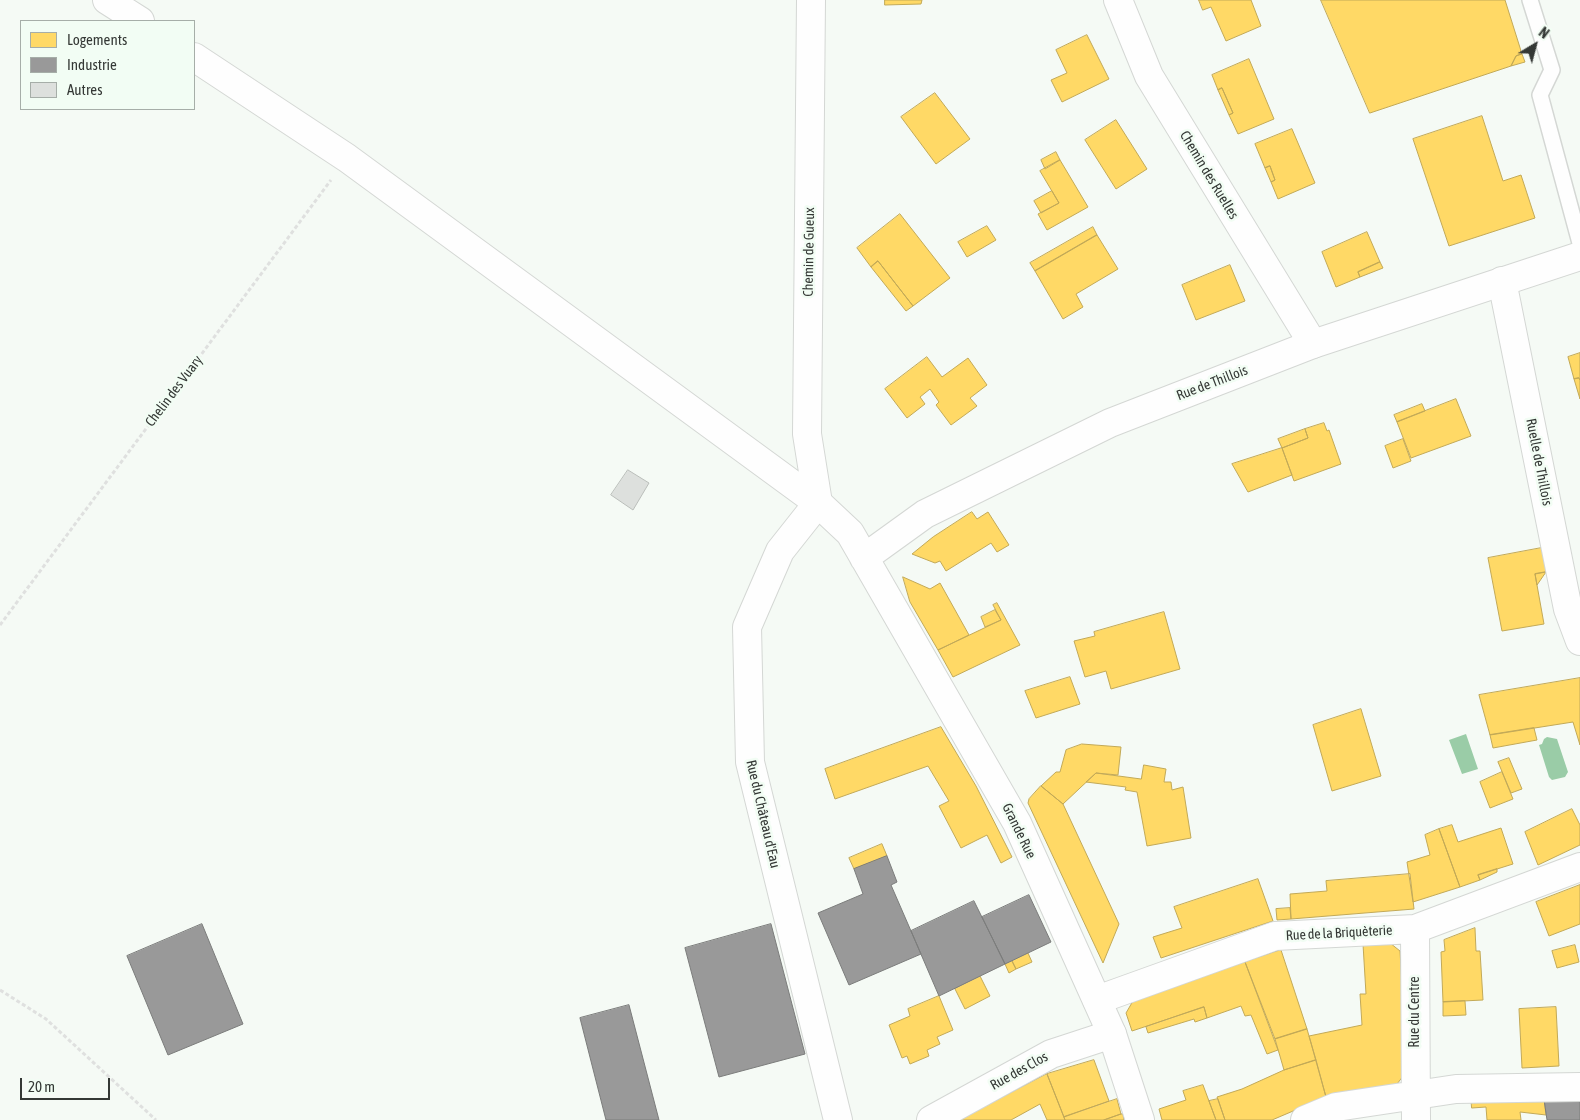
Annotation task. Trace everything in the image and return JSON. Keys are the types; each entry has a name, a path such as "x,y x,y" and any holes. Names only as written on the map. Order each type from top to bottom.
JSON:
{"street":[{"path":"108,0 138,20"},
{"name":"Chemin de Gueux","path":"811,0 807,434 818,503"},
{"name":"Chemin des Ruelles","path":"1118,0 1149,76 1313,344"},
{"path":"195,58 347,158 818,503 850,533 864,558"},
{"name":"Rue de Thillois","path":"864,558 926,514 1110,423 1313,344 1502,280 1580,256"},
{"name":"Ruelle de Thillois","path":"1502,280 1568,609 1580,641"},
{"name":"Rue du Château d'Eau","path":"818,503 780,551 747,627 750,762 838,1120"},
{"name":"Grande Rue","path":"864,558 1017,823 1112,1034 1140,1120"},
{"name":"Rue de la Briquèterie","path":"1097,1000 1275,936 1415,929 1580,867"},
{"name":"Rue du Centre","path":"1415,929 1416,1107"},
{"name":"Rue des Clos","path":"932,1120 1051,1054 1112,1034"},
{"path":"1305,1120 1336,1107 1416,1107 1456,1089 1580,1087"}],"lane":[{"path":"1530,0 1552,70 1540,96 1580,243"}],"path":[{"name":"Chelin des Vuary","path":"0,625 347,158"},
{"path":"0,990 46,1019 156,1120"}],"shaded area":[{"path":"1466,734 1478,769 1462,774 1449,740"},
{"path":"1547,737 1557,739 1568,772 1565,777 1552,780 1549,777 1539,745"}],"building: Logements":[{"path":"885,0 922,0 921,4 885,5"},
{"path":"1199,0 1251,0 1261,26 1226,41 1211,7 1203,10"},
{"path":"1321,0 1505,0 1522,54 1516,56 1511,66 1370,113"},
{"path":"1087,35 1109,79 1062,102 1051,80 1067,73 1056,50"},
{"path":"1522,54 1525,62 1511,66 1516,56"},
{"path":"1249,59 1274,119 1238,134 1229,115 1233,113 1222,88 1218,90 1212,75"},
{"path":"1222,88 1233,113 1229,115 1218,90"},
{"path":"935,93 970,139 936,164 901,117"},
{"path":"1482,116 1503,181 1521,175 1535,218 1449,246 1413,139"},
{"path":"1116,120 1147,169 1116,189 1085,140"},
{"path":"1292,129 1315,183 1278,199 1271,182 1275,180 1270,166 1265,168 1255,144"},
{"path":"1056,152 1060,160 1045,169 1041,160"},
{"path":"1060,160 1088,207 1047,230 1038,214 1059,203 1040,171"},
{"path":"1270,166 1275,180 1271,182 1265,168"},
{"path":"1052,191 1059,203 1041,213 1034,201"},
{"path":"900,214 950,278 913,306 878,261 871,267 857,248"},
{"path":"987,226 996,240 967,257 958,242"},
{"path":"1093,227 1097,235 1035,271 1030,263"},
{"path":"1367,232 1380,262 1358,272 1360,277 1336,287 1322,252"},
{"path":"1097,235 1118,269 1076,294 1083,307 1063,319 1035,271"},
{"path":"878,261 913,306 906,311 871,267"},
{"path":"1380,262 1383,268 1360,277 1358,272"},
{"path":"1230,265 1245,301 1196,320 1182,285"},
{"path":"1580,353 1580,380 1579,378 1574,379 1568,357"},
{"path":"927,357 942,377 968,358 987,385 970,398 977,406 951,425 936,405 939,402 930,389 920,397 925,404 907,418 885,389"},
{"path":"1579,378 1580,380 1580,399 1574,379"},
{"path":"1456,399 1471,436 1411,458 1397,422"},
{"path":"1422,404 1425,411 1397,422 1394,415"},
{"path":"1324,423 1327,431 1329,430 1341,464 1294,481 1282,448 1308,438 1305,429"},
{"path":"1305,429 1308,438 1282,448 1278,439"},
{"path":"1403,439 1411,461 1393,468 1385,446"},
{"path":"1282,448 1292,475 1248,492 1232,464"},
{"path":"972,512 977,519 988,512 1009,545 997,552 991,543 946,571 940,561 935,563 912,554 933,537"},
{"path":"1541,548 1547,570 1546,572 1535,574 1544,624 1502,631 1488,558"},
{"path":"1546,572 1537,585 1535,574"},
{"path":"903,577 930,589 940,583 969,635 938,650 910,602"},
{"path":"997,603 1020,645 953,677 938,650 1001,620 993,605"},
{"path":"995,610 1001,620 985,627 981,617"},
{"path":"1164,612 1180,669 1111,689 1106,671 1085,677 1074,641 1095,636 1094,632"},
{"path":"1070,677 1080,704 1036,718 1025,691"},
{"path":"1580,678 1580,745 1573,722 1490,735 1479,695"},
{"path":"1361,709 1381,776 1332,791 1313,725"},
{"path":"941,727 976,786 1012,857 1001,863 987,835 961,848 939,806 949,801 928,766 835,799 825,769"},
{"path":"1534,728 1537,740 1493,748 1490,735"},
{"path":"1082,744 1121,747 1118,775 1096,773 1063,804 1041,786 1056,772 1060,772 1066,750"},
{"path":"1509,758 1522,789 1511,793 1498,762"},
{"path":"1144,765 1166,769 1164,782 1171,782 1172,790 1183,787 1191,838 1147,846 1137,792 1125,790 1126,787 1086,782 1096,773 1141,779"},
{"path":"1502,772 1513,799 1490,808 1480,782"},
{"path":"1041,786 1063,804 1119,924 1103,963 1028,803 1029,799"},
{"path":"1572,809 1580,825 1580,845 1538,865 1525,832"},
{"path":"1452,825 1458,842 1501,828 1513,864 1478,875 1480,880 1460,887 1439,829"},
{"path":"1439,829 1460,887 1413,902 1407,862 1430,855 1425,835"},
{"path":"882,844 887,856 854,869 849,858"},
{"path":"1497,869 1497,872 1480,880 1478,875"},
{"path":"1410,874 1414,909 1291,919 1290,894 1327,891 1326,881"},
{"path":"1258,879 1273,921 1161,958 1153,937 1182,928 1174,907"},
{"path":"1580,885 1580,924 1549,936 1536,902"},
{"path":"1290,908 1291,919 1277,920 1276,909"},
{"path":"1475,928 1476,951 1480,951 1483,1000 1443,1002 1441,952 1445,951 1444,940"},
{"path":"1390,943 1400,951 1407,1071 1397,1084 1326,1097 1309,1036 1362,1025 1360,994 1366,994 1363,944"},
{"path":"1575,945 1579,962 1557,968 1552,951"},
{"path":"1281,950 1307,1029 1275,1039 1245,962"},
{"path":"1028,953 1032,962 1016,969 1012,961"},
{"path":"1012,961 1016,969 1009,973 1005,964"},
{"path":"1245,962 1278,1050 1267,1054 1251,1015 1245,1016 1241,1006 1207,1018 1204,1007 1132,1031 1126,1013 1133,1001"},
{"path":"980,976 990,996 965,1009 955,989"},
{"path":"939,996 953,1030 937,1037 940,1044 927,1050 929,1056 910,1064 907,1056 902,1058 889,1025 910,1016 908,1009"},
{"path":"1465,1001 1466,1015 1443,1016 1443,1002"},
{"path":"1204,1007 1207,1018 1195,1022 1194,1019 1148,1033 1146,1027"},
{"path":"1556,1007 1559,1066 1522,1068 1519,1009"},
{"path":"1307,1029 1316,1060 1284,1070 1275,1039"},
{"path":"1094,1060 1109,1101 1064,1117 1047,1074"},
{"path":"1316,1060 1326,1097 1272,1120 1225,1120 1217,1097 1242,1089 1284,1070"},
{"path":"1047,1074 1065,1120 1047,1120 1040,1104 1011,1120 959,1120"},
{"path":"1203,1085 1216,1120 1162,1120 1159,1109 1186,1100 1183,1091"},
{"path":"1471,1096 1544,1099 1546,1115 1520,1112 1521,1120 1487,1120 1486,1107 1472,1108"},
{"path":"1117,1099 1121,1114 1104,1120 1065,1120 1064,1117"},
{"path":"1218,1099 1225,1120 1216,1120 1209,1101"},
{"path":"1123,1114 1124,1120 1104,1120"}],"building: Industrie":[{"path":"887,856 897,882 891,885 921,954 849,985 818,913 863,894 854,869"},
{"path":"1029,895 1051,942 1005,964 982,917"},
{"path":"974,901 1005,964 939,996 911,931"},
{"path":"202,924 243,1024 168,1055 127,956"},
{"path":"771,924 805,1054 719,1077 685,948"},
{"path":"629,1005 659,1120 606,1120 580,1018"},
{"path":"1580,1098 1580,1120 1547,1120 1544,1099"}],"building: Autres":[{"path":"628,470 649,483 633,510 611,495"}]}
